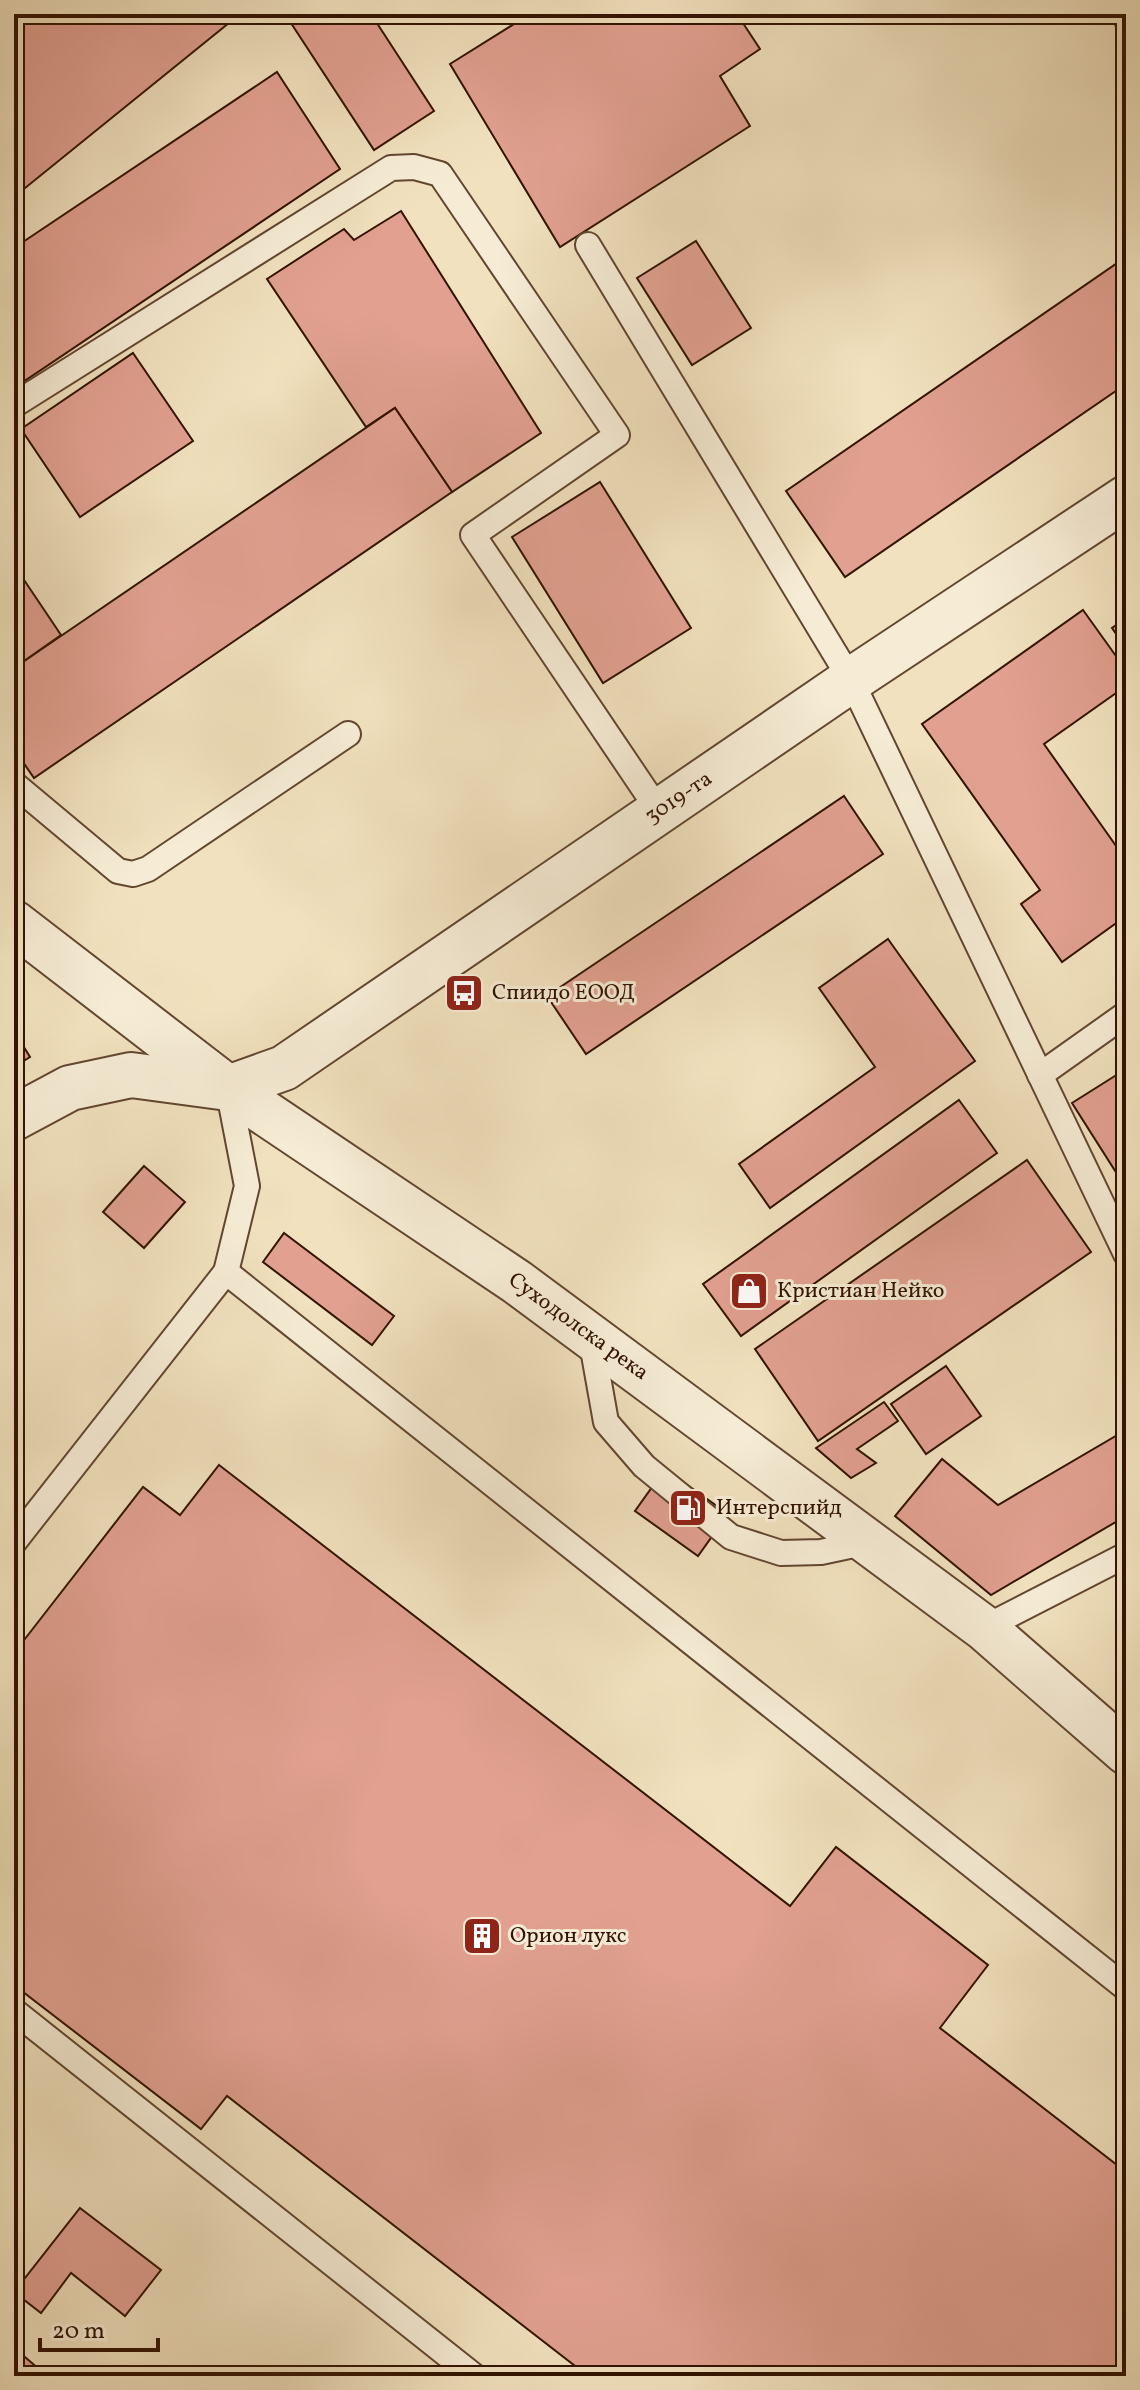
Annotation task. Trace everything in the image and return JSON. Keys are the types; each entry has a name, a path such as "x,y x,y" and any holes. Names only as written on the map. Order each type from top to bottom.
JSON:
{"street":[{"name":"3019-та","path":"228,1088 284,1068 851,680 1126,498"},
{"name":"Суходолска река","path":"14,923 228,1088 517,1282 984,1628 1126,1752"},
{"path":"14,1118 70,1088 131,1075 228,1088"}],"lane":[{"path":"14,405 391,168 414,167 440,174 617,435 473,535 659,811"},
{"path":"588,245 851,680 1126,1254"},
{"path":"14,784 118,871 133,874 148,869 348,734"},
{"path":"1040,1075 1126,1014"},
{"path":"14,1542 226,1272 247,1186 228,1088"},
{"path":"226,1272 1126,1988"},
{"path":"591,1336 606,1422 644,1466 731,1537 781,1553 821,1552 868,1542"},
{"path":"984,1628 1126,1555"},
{"path":"14,2011 474,2376"}],"building":[{"path":"23,14 240,14 14,197 14,21"},
{"path":"298,14 371,14 434,111 374,150 289,20"},
{"path":"530,14 737,14 760,49 720,76 750,126 560,247 450,64"},
{"path":"277,72 340,169 14,388 14,248"},
{"path":"401,211 541,433 452,492 395,408 366,427 267,279 344,229 354,240"},
{"path":"696,241 751,328 692,365 637,278"},
{"path":"1126,257 1126,384 845,577 786,491"},
{"path":"133,353 193,441 80,517 21,429"},
{"path":"395,408 452,492 34,778 14,749 14,668"},
{"path":"600,482 691,628 603,683 512,537"},
{"path":"14,565 61,635 14,668"},
{"path":"1083,610 1126,670 1126,686 1044,744 1126,860 1126,916 1062,962 1021,904 1040,890 922,724"},
{"path":"1126,618 1126,648 1112,628"},
{"path":"844,796 883,854 586,1054 547,996"},
{"path":"888,939 975,1061 770,1208 739,1164 875,1067 819,988"},
{"path":"14,1031 30,1057 14,1067"},
{"path":"1126,1069 1126,1188 1072,1103"},
{"path":"959,1100 997,1153 741,1336 703,1284"},
{"path":"1027,1160 1091,1252 818,1441 755,1349"},
{"path":"144,1166 185,1202 144,1248 103,1212"},
{"path":"284,1233 394,1316 372,1345 263,1262"},
{"path":"946,1366 981,1416 926,1454 891,1404"},
{"path":"884,1402 898,1421 857,1449 876,1463 851,1478 816,1448"},
{"path":"1126,1430 1126,1516 991,1595 895,1516 942,1459 998,1505"},
{"name":"Орион лукс","path":"219,1465 790,1906 836,1847 988,1965 940,2028 1126,2172 1126,2376 588,2376 227,2096 201,2129 14,1985 14,1653 143,1487 180,1515"},
{"path":"665,1469 728,1514 698,1556 635,1511"},
{"path":"80,2208 161,2270 125,2316 71,2273 41,2313 14,2292"},
{"path":"18,2351 47,2376 14,2376 14,2356"}],"place":[{"name":"Спиидо ЕООД","path":"464,993"},
{"name":"Кристиан Нейко","path":"749,1291"},
{"name":"Интерспийд","path":"688,1508"},
{"name":"Орион лукс","path":"482,1936"}]}
